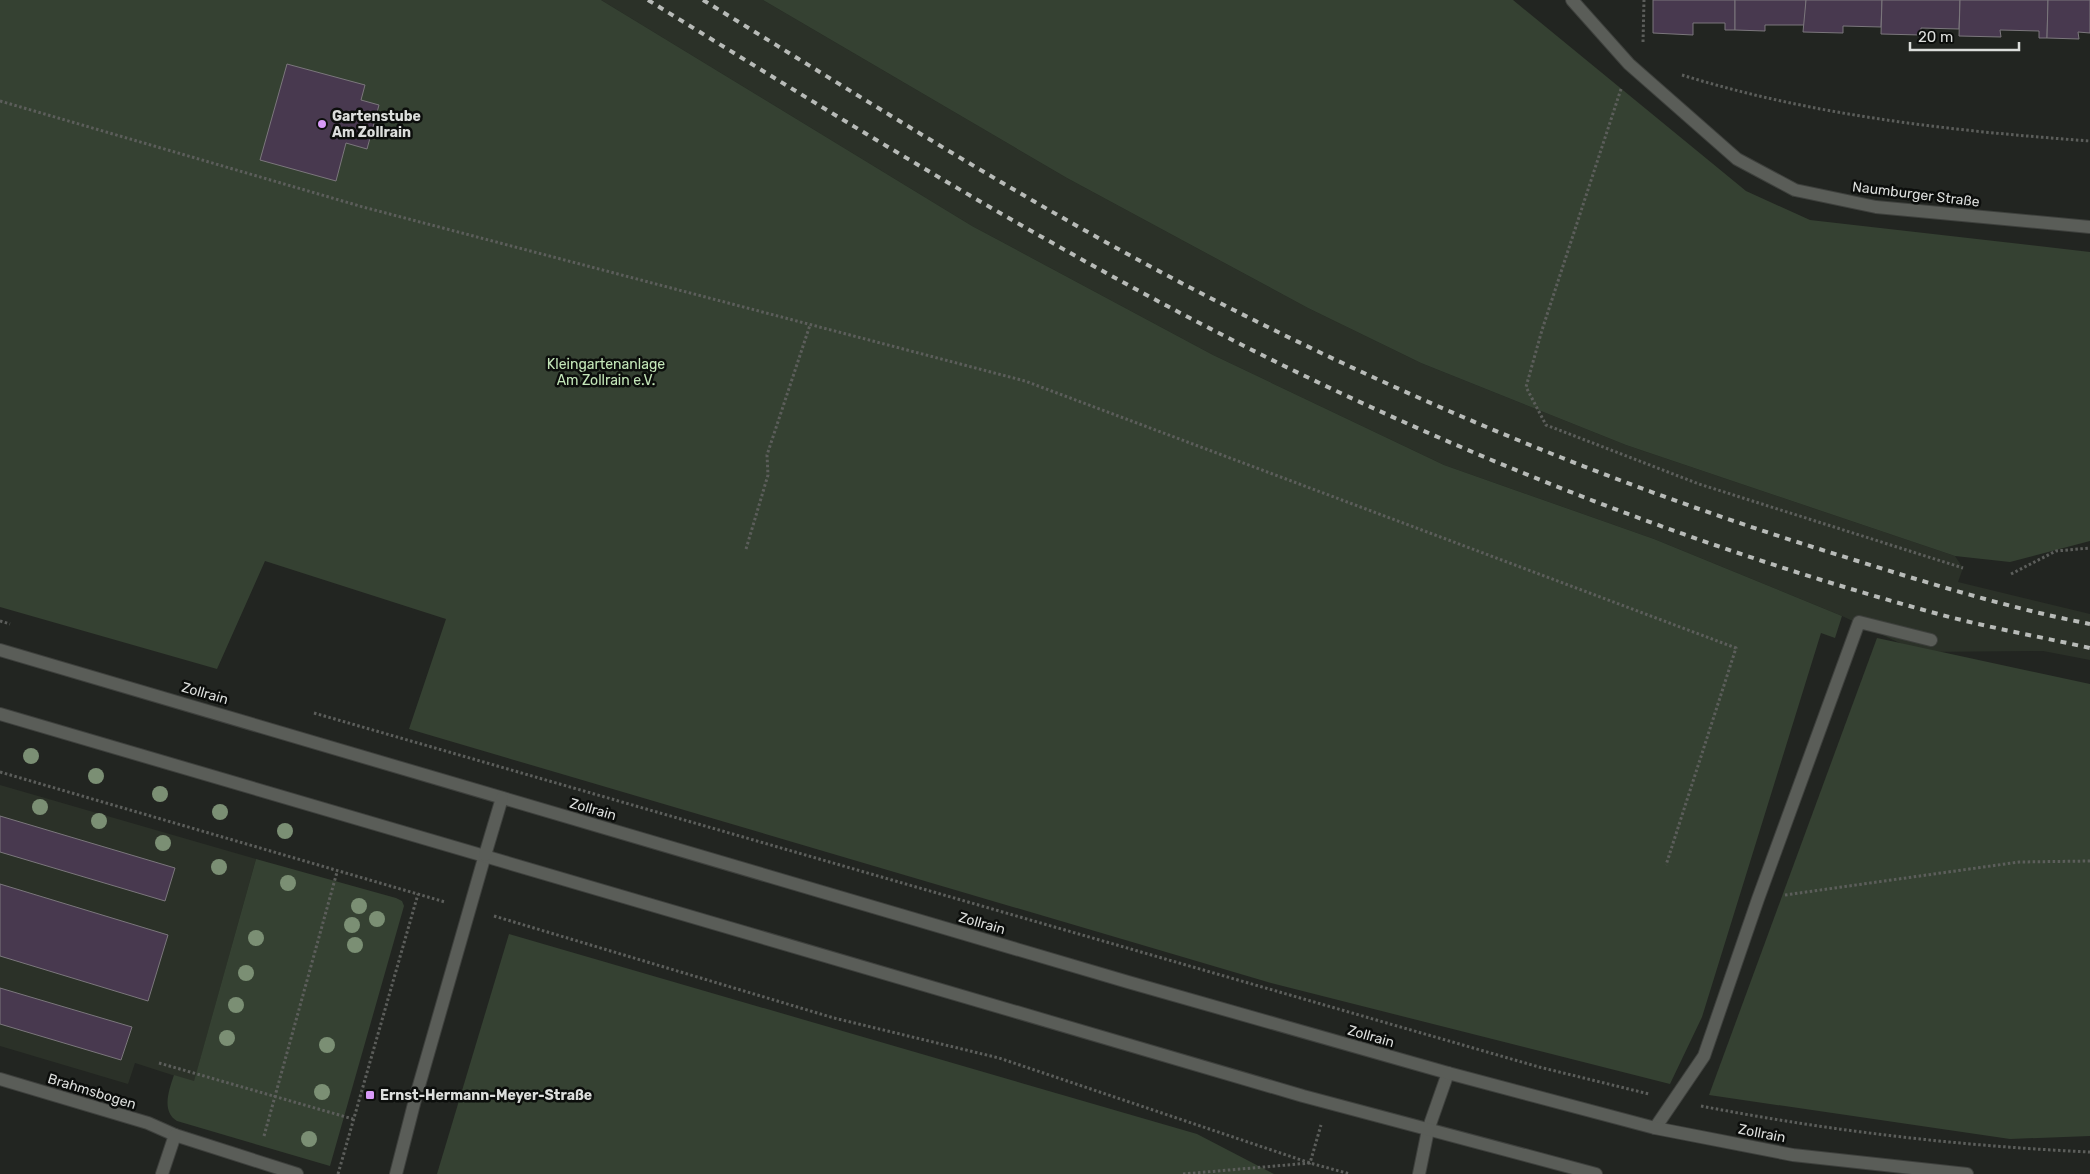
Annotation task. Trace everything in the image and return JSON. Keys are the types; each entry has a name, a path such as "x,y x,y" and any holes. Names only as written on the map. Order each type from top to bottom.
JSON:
{"main road":[{"name":"Naumburger Straße","path":"1572,0 1629,64 1737,160 1795,190 1876,207 2090,227"},
{"path":"1655,1128 1704,1056 1758,899 1859,622 1931,640"},
{"name":"Zollrain","path":"0,650 1448,1074 1655,1128 1794,1155 1967,1174"},
{"path":"0,714 1303,1096 1596,1174"},
{"path":"396,1174 416,1096 502,798"},
{"path":"1419,1174 1428,1130 1448,1074"},
{"name":"Brahmsbogen","path":"0,1079 148,1123 174,1135 297,1174"},
{"path":"162,1174 174,1135"}],"path":[{"path":"1643,44 1644,0"},
{"path":"1629,64 1542,330 1526,387 1546,425 1699,484 1963,568"},
{"path":"1681,75 1736,92 1883,121 2090,141"},
{"path":"0,101 363,207 1025,381 1736,648 1666,865"},
{"path":"746,549 768,475 767,455 810,325"},
{"path":"2011,574 2056,551 2090,548"},
{"path":"0,621 18,626"},
{"path":"306,711 1539,1067 1675,1100 1753,1116 1901,1138 1973,1146 2090,1152"},
{"path":"0,772 337,872 470,909 834,1018 999,1058 1310,1163 1350,1174"},
{"path":"1758,899 2019,862 2090,862"},
{"path":"257,1162 337,872"},
{"path":"338,1174 418,894"},
{"path":"159,1063 353,1119"},
{"path":"1183,1174 1310,1163"}],"shaded area":[{"path":"601,0 763,0 1067,178 1308,308 1421,363 1626,445 1955,556 1963,568 1958,582 2090,614 2090,660 2043,651 1919,652 1842,616 1654,539 1444,465 1213,355 972,226"},
{"path":"0,785 256,859 194,1082 135,1063 128,1084 0,1046"}],"green space":[{"name":"Kleingartenanlage Am Zollrain e.V.","path":"0,0 601,0 972,226 1213,355 1444,465 1654,539 1842,616 1835,638 1821,633 1702,1017 1670,1084 1271,983 409,729 446,619 265,561 217,669 0,607"},
{"path":"763,0 1513,0 1746,191 1810,220 2090,252 2090,541 2010,562 1955,556 1626,445 1421,363 1308,308 1067,178"},
{"path":"1877,638 2090,684 2090,1136 2010,1139 1709,1095"},
{"path":"256,859 396,898 402,901 404,906 330,1166 177,1121 169,1112 168,1100 174,1075 194,1081"},
{"path":"509,934 1197,1134 1274,1174 437,1174"}],"building":[{"path":"1653,0 1735,0 1735,30 1725,30 1725,23 1693,23 1693,35 1653,33"},
{"path":"1735,0 1806,0 1805,25 1765,25 1765,31 1735,30"},
{"path":"1806,0 1882,0 1881,27 1843,26 1843,33 1803,32"},
{"path":"1882,0 1960,0 1959,29 1921,28 1921,35 1881,34"},
{"path":"1960,0 2048,0 2047,38 2039,38 2039,31 2000,30 2001,37 1959,36"},
{"path":"2048,0 2090,0 2090,33 2078,32 2079,39 2047,38"},
{"name":"Gartenstube Am Zollrain","path":"287,64 365,85 361,100 379,105 367,149 346,143 336,181 260,160"},
{"path":"0,816 175,868 165,901 0,852"},
{"path":"0,884 168,935 148,1001 0,956"},
{"path":"0,988 132,1027 121,1060 0,1024"}],"railway":[{"path":"648,0 948,183 1101,270 1256,352 1422,430 1592,500 1766,562 1942,615 2090,648"},
{"path":"703,0 935,143 1112,246 1250,318 1408,393 1569,461 1733,521 1952,590 2090,624"}],"place":[{"name":"Gartenstube Am Zollrain","path":"322,124"},
{"name":"Ernst-Hermann-Meyer-Straße","path":"370,1095"}]}
